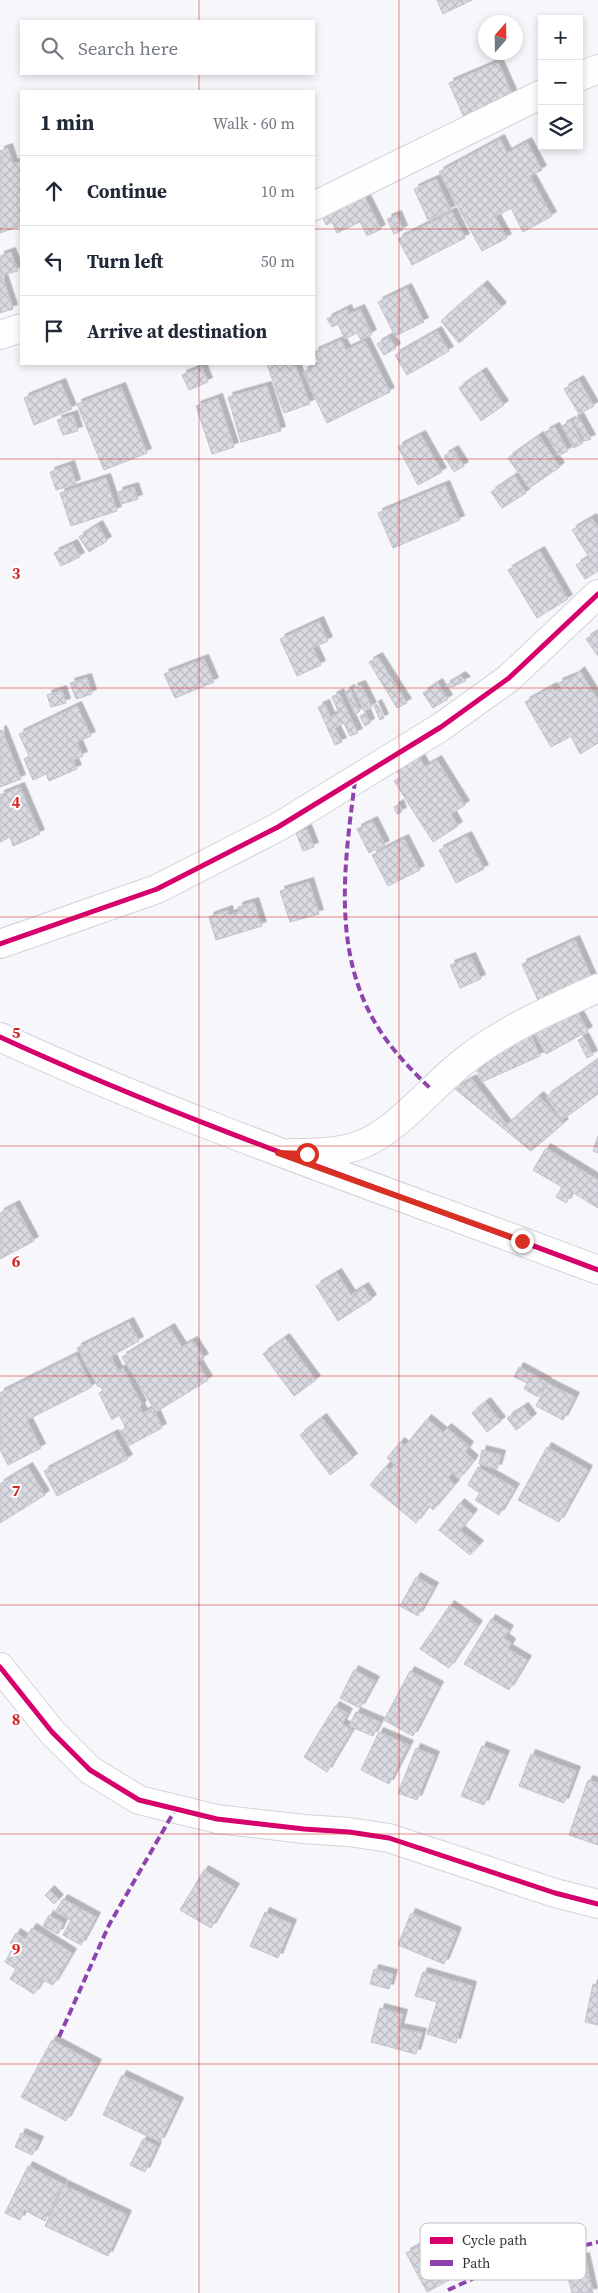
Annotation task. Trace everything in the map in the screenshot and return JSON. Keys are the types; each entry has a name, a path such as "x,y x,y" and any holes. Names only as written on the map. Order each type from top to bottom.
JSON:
{"street":[{"path":"583,75 598,69"},
{"path":"315,206 538,96"},
{"path":"0,335 20,328"},
{"path":"0,944 158,889 278,827 442,727 502,684 598,594"},
{"path":"278,1153 328,1153 362,1144 380,1134 466,1059 499,1037 598,988"},
{"path":"0,1037 120,1091 278,1153 598,1270"},
{"path":"0,1667 52,1732 90,1770 139,1800 216,1820 349,1832 389,1838 555,1892 598,1904"}],"building":[{"path":"437,0 472,0 443,14"},
{"path":"498,62 514,98 465,120 449,83"},
{"path":"500,139 507,153 527,142 542,170 530,176 552,216 523,232 511,208 495,217 507,238 482,251 439,172"},
{"path":"8,148 13,164 20,161 20,226 0,233 0,151"},
{"path":"436,179 451,210 428,220 414,189"},
{"path":"363,193 381,229 367,236 360,222 337,233 332,222 326,225 321,214"},
{"path":"452,212 465,238 412,265 398,239"},
{"path":"397,215 403,230 394,234 387,219"},
{"path":"11,252 18,271 2,275 13,309 0,313 0,256"},
{"path":"483,285 502,307 459,343 441,321"},
{"path":"407,288 424,322 395,336 378,302"},
{"path":"347,309 349,314 360,309 372,334 361,340 357,333 345,339 338,324 332,327 327,319"},
{"path":"437,331 449,351 407,375 395,355"},
{"path":"389,337 396,348 384,355 377,344"},
{"path":"341,340 346,350 365,341 390,392 327,423 303,372 319,364 315,352"},
{"path":"267,365 295,365 310,404 284,413"},
{"path":"202,367 208,382 189,390 182,375"},
{"path":"482,372 504,405 481,421 459,388"},
{"path":"579,380 594,406 579,414 564,389"},
{"path":"61,383 72,409 34,425 24,398"},
{"path":"267,386 281,431 241,442 228,397"},
{"path":"121,387 147,453 104,470 77,404"},
{"path":"218,398 234,447 212,454 196,406"},
{"path":"73,415 78,431 63,435 57,420"},
{"path":"579,417 591,439 585,441 573,420"},
{"path":"571,421 583,443 574,448 562,426"},
{"path":"555,427 568,451 558,456 545,432"},
{"path":"421,435 442,472 418,485 398,447"},
{"path":"539,436 560,467 529,488 508,458"},
{"path":"454,450 464,466 454,472 444,456"},
{"path":"70,465 76,484 56,490 50,472"},
{"path":"515,476 526,493 502,508 491,492"},
{"path":"106,478 117,511 71,526 60,493"},
{"path":"445,485 460,520 393,548 378,513"},
{"path":"134,487 138,499 122,504 118,492"},
{"path":"592,518 598,527 598,571 585,579 576,565 589,557 572,530"},
{"path":"98,525 107,541 89,552 79,537"},
{"path":"73,544 80,557 61,566 54,553"},
{"path":"540,551 568,599 537,618 508,570"},
{"path":"319,621 328,641 313,648 321,665 297,676 280,639"},
{"path":"598,631 598,656 586,639"},
{"path":"378,657 407,703 397,708 369,662"},
{"path":"204,659 214,682 175,698 164,674"},
{"path":"580,671 598,700 598,743 580,754 571,736 551,747 525,702 552,687 555,691 561,688 558,683 575,676"},
{"path":"461,676 466,681 452,687 445,686"},
{"path":"87,678 92,694 76,699 70,683"},
{"path":"438,683 448,699 433,708 423,693"},
{"path":"361,685 372,707 364,711 353,688"},
{"path":"350,689 360,711 355,714 345,692"},
{"path":"62,690 66,703 51,707 47,695"},
{"path":"339,693 358,733 350,736 344,723 335,728 342,742 335,745 318,707 325,704 330,717 339,713 332,697"},
{"path":"377,704 384,718 380,720 374,706"},
{"path":"77,706 91,736 77,742 83,756 73,760 77,769 49,781 46,774 33,780 24,759 29,756 19,734"},
{"path":"366,713 370,723 365,726 360,716"},
{"path":"2,730 21,779 0,787 0,731"},
{"path":"418,755 425,767 437,760 465,805 451,814 458,826 433,842 394,781 400,777 395,769"},
{"path":"20,787 40,834 13,846 10,837 0,842 0,795"},
{"path":"399,804 402,812 397,814 394,807"},
{"path":"373,821 385,845 369,853 357,829"},
{"path":"307,829 314,847 303,851 296,833"},
{"path":"467,836 484,869 456,883 439,850"},
{"path":"404,839 420,870 388,886 372,855"},
{"path":"309,882 319,914 290,922 280,891"},
{"path":"254,902 262,926 216,940 209,917 228,910 229,915 239,912 238,907"},
{"path":"575,940 594,983 541,1007 522,964"},
{"path":"471,957 481,979 460,988 450,965"},
{"path":"575,1008 588,1031 546,1054 532,1030"},
{"path":"531,1035 540,1056 482,1082 473,1060"},
{"path":"584,1037 593,1055 587,1058 578,1040"},
{"path":"598,1060 598,1094 562,1120 546,1097"},
{"path":"472,1079 507,1125 539,1096 564,1123 531,1151 455,1089"},
{"path":"598,1136 598,1153 593,1151"},
{"path":"546,1148 598,1180 598,1208 572,1192 566,1203 556,1197 562,1187 533,1170"},
{"path":"15,1205 34,1241 0,1259 0,1213"},
{"path":"337,1273 351,1295 364,1287 372,1299 338,1321 316,1286"},
{"path":"129,1322 139,1341 111,1356 118,1371 123,1368 142,1405 140,1407 143,1413 153,1408 162,1428 128,1446 120,1431 126,1428 119,1415 112,1420 99,1393 103,1391 100,1386 98,1387 77,1348"},
{"path":"170,1328 182,1347 193,1341 204,1358 197,1362 208,1380 156,1412 122,1357"},
{"path":"285,1338 316,1380 294,1396 263,1354"},
{"path":"76,1355 92,1387 27,1420 41,1448 8,1465 0,1449 0,1393"},
{"path":"519,1367 547,1382 538,1397 524,1389 527,1383 514,1377"},
{"path":"547,1383 575,1397 563,1420 536,1406"},
{"path":"486,1402 501,1421 487,1432 472,1413"},
{"path":"524,1407 532,1418 516,1430 507,1418"},
{"path":"322,1418 353,1458 330,1475 300,1435"},
{"path":"427,1419 443,1432 447,1428 469,1446 465,1452 474,1460 459,1479 452,1473 448,1478 455,1484 433,1510 429,1506 416,1523 370,1485 386,1466 390,1470 395,1464 387,1458 400,1442 405,1446"},
{"path":"114,1434 128,1459 57,1496 44,1471"},
{"path":"547,1447 588,1470 559,1522 518,1500"},
{"path":"482,1450 501,1455 497,1469 479,1464"},
{"path":"28,1467 45,1495 0,1523 0,1484"},
{"path":"478,1467 515,1488 499,1515 475,1500 480,1493 468,1485"},
{"path":"460,1503 473,1514 460,1530 479,1545 470,1555 439,1530"},
{"path":"416,1577 434,1587 418,1616 400,1606"},
{"path":"450,1605 478,1625 449,1668 420,1649"},
{"path":"491,1619 509,1630 504,1638 511,1643 508,1649 527,1660 509,1690 464,1664"},
{"path":"354,1670 375,1681 360,1708 340,1698"},
{"path":"410,1671 439,1686 413,1736 384,1720"},
{"path":"335,1706 348,1713 342,1724 352,1730 327,1772 304,1757"},
{"path":"356,1712 380,1722 373,1736 349,1726"},
{"path":"379,1732 409,1745 389,1784 361,1770"},
{"path":"482,1746 505,1755 484,1805 461,1796"},
{"path":"416,1748 435,1756 417,1800 398,1793"},
{"path":"531,1754 576,1771 564,1803 519,1786"},
{"path":"588,1780 598,1783 598,1845 569,1835"},
{"path":"204,1870 235,1888 211,1928 180,1910"},
{"path":"50,1890 59,1899 54,1904 45,1895"},
{"path":"63,1899 96,1917 81,1945 63,1935 71,1920 55,1912"},
{"path":"265,1912 292,1924 278,1958 250,1946"},
{"path":"411,1913 457,1932 444,1964 398,1945"},
{"path":"49,1915 63,1923 58,1934 43,1926"},
{"path":"32,1928 72,1953 53,1985 43,1980 34,1994 10,1979 16,1969 5,1962 14,1945 10,1943 16,1933 25,1939"},
{"path":"374,1969 393,1974 389,1989 370,1984"},
{"path":"423,1972 472,1986 456,2043 427,2034 437,2002 415,1996"},
{"path":"593,1984 598,1985 598,2025 585,2022"},
{"path":"380,2008 403,2014 399,2028 422,2033 416,2054 371,2042"},
{"path":"52,2040 97,2064 66,2121 21,2097"},
{"path":"122,2075 179,2102 160,2142 103,2115"},
{"path":"21,2133 39,2141 32,2155 15,2147"},
{"path":"143,2139 157,2146 145,2172 130,2165"},
{"path":"28,2166 63,2184 45,2221 24,2210 20,2220 5,2213"},
{"path":"64,2185 127,2215 108,2256 45,2226"},
{"path":"420,2245 420,2279 406,2253"},
{"path":"586,2262 593,2293 572,2293 569,2280 586,2280"},
{"path":"421,2280 449,2280 427,2292"}],"marked path":[{"path":"355,781 345,872 345,902 351,962 360,991 379,1029 399,1056 431,1089"},
{"path":"59,2037 109,1925 175,1810"},
{"path":"586,2245 598,2242"},
{"path":"448,2290 470,2280"}],"cycle path":[{"path":"0,944 157,889 278,827 441,727 509,678 598,594"},
{"path":"0,1037 74,1070 222,1130 598,1270"},
{"path":"0,1667 52,1732 90,1770 139,1800 217,1819 349,1832 389,1838 555,1893 598,1904"}],"route":[{"path":"307,1154 278,1153 522,1241"}]}
